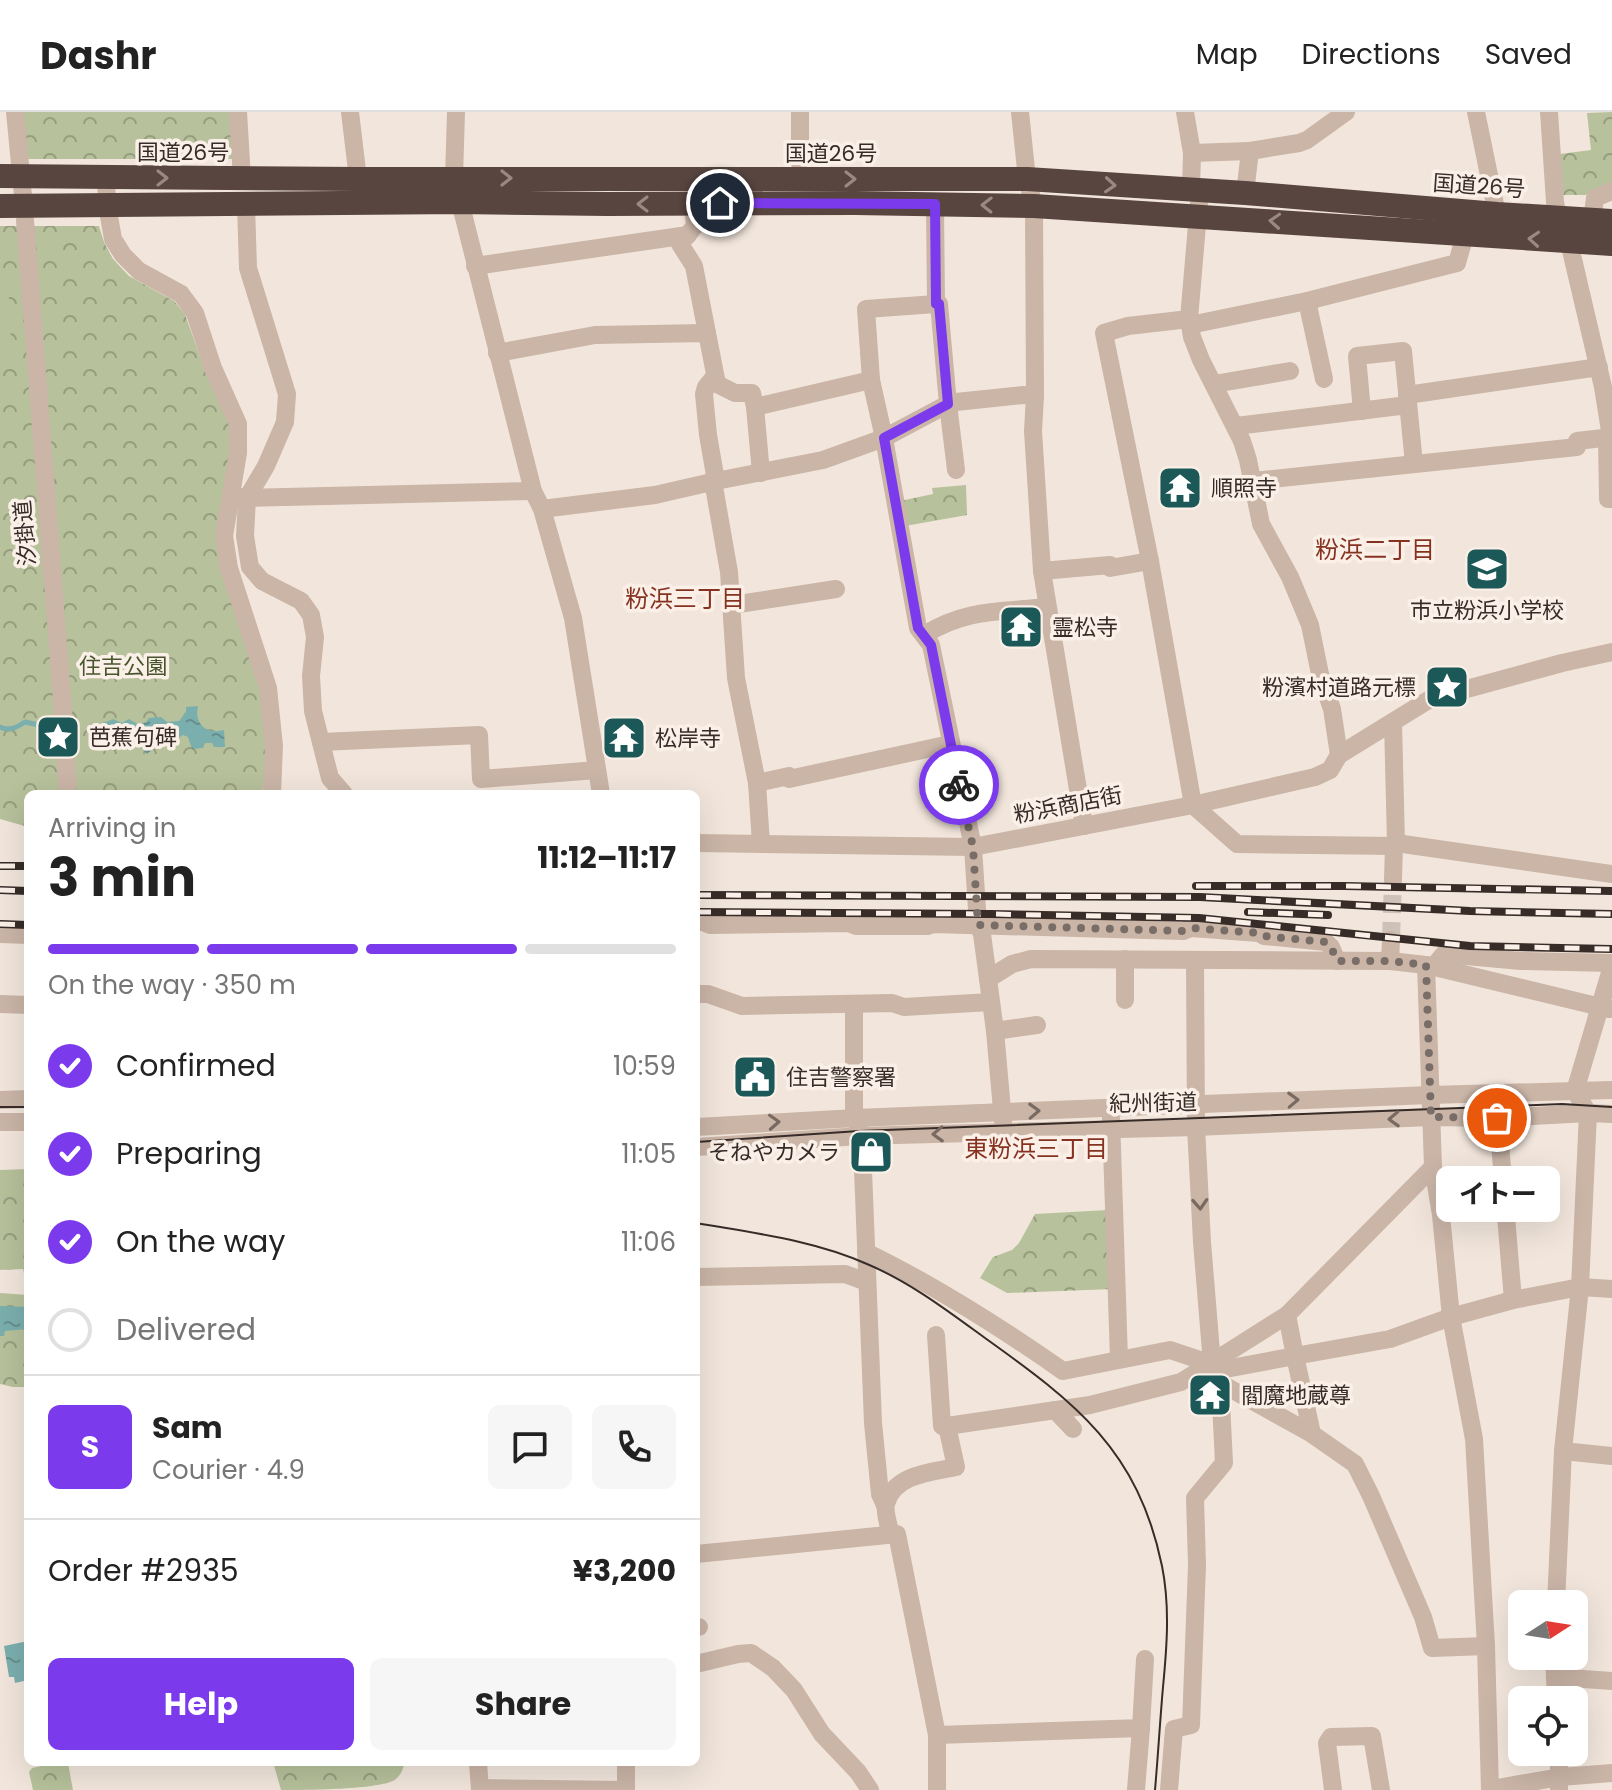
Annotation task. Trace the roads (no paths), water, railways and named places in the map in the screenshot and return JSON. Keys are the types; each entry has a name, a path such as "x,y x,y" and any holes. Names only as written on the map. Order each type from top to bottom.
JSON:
{"highway":[{"name":"国道26号","path":"11,176 358,179 457,190 693,204 1034,206 1612,244"},
{"name":"国道26号","path":"16,211 107,205 246,205 457,190 1027,179 1602,220"}],"street":[{"name":"汐掛道","path":"15,112 11,176 62,698 68,790"},
{"path":"238,112 242,178"},
{"path":"350,112 358,179"},
{"path":"456,112 457,190 533,491 542,509 573,618 600,790"},
{"path":"800,112 800,164"},
{"path":"1020,112 1027,179 1034,206 1033,431 1042,571 1084,826"},
{"path":"1185,112 1199,216 1190,322 1201,360 1236,426 1248,460 1261,524 1290,577 1310,625 1320,674 1332,709 1339,755"},
{"path":"1476,112 1497,214"},
{"path":"1549,112 1558,218"},
{"path":"1192,153 1250,151 1299,143 1316,135 1337,115"},
{"path":"1245,193 1250,151"},
{"path":"106,177 113,239 139,271 181,294 195,313 213,368 238,424 239,496 250,567 262,581 301,601 311,615 315,637 311,676 313,711 330,778 340,790"},
{"path":"1602,220 1595,198 1612,191"},
{"path":"693,204 695,226 680,244 694,266 717,384 735,393 752,393 761,473"},
{"path":"935,204 936,304"},
{"path":"246,205 248,268 287,394 285,422 266,466 239,496 224,536 229,568 268,688 274,746 271,789"},
{"path":"475,266 688,235"},
{"path":"1465,235 1457,263 1307,301 1190,322 1128,326 1104,333 1150,561 1193,805 1237,844 1395,844 1612,874"},
{"path":"1569,242 1599,367 1610,437 1608,499 1612,499"},
{"path":"1307,301 1324,379"},
{"path":"956,470 939,304 866,309 871,380 918,628 931,645 973,847 978,925 982,934 995,1031 1003,1132"},
{"path":"497,353 595,335 707,333"},
{"path":"1362,411 1357,356 1403,351 1414,464"},
{"path":"1236,426 1362,411 1408,400 1599,367"},
{"path":"1214,384 1290,371"},
{"path":"715,376 704,394 729,572 736,678 757,783 761,844"},
{"path":"755,407 871,380"},
{"path":"542,509 655,495 823,460 884,438 948,404 1035,396"},
{"path":"1253,481 1577,447 1577,441 1610,437"},
{"path":"239,496 533,491"},
{"path":"1042,571 1110,565 1110,568 1150,561"},
{"path":"732,605 836,589"},
{"path":"924,635 958,618 993,611 1047,607"},
{"name":"粉浜商店街","path":"700,843 973,847 1193,805 1315,777 1330,770 1339,755 1430,699 1612,652"},
{"path":"1393,722 1393,879"},
{"path":"321,742 479,735 481,779 597,770"},
{"path":"757,783 789,776 789,779 950,744"},
{"path":"700,922 710,925 933,924 1183,931 1191,928 1326,942 1337,961"},
{"path":"0,934 24,935"},
{"path":"1390,961 1391,940"},
{"path":"1429,966 1444,954 1521,961 1612,964 1606,1008 1575,1091 1588,1113 1580,1287 1563,1451 1557,1590"},
{"path":"988,979 1012,964 1031,959 1390,961 1429,966 1606,1008"},
{"path":"1125,959 1125,1000"},
{"path":"1169,1790 1174,1729 1191,1725 1197,1565 1195,1498 1224,1463 1202,1242 1196,1127 1195,960"},
{"path":"1429,966 1433,1167 1451,1317 1474,1439 1492,1790 1560,1784 1612,1773"},
{"path":"700,994 742,1006 892,1003 904,1007 991,1002"},
{"path":"0,1004 24,1005"},
{"path":"854,1004 854,1109 862,1144 873,1423 880,1494 891,1535"},
{"path":"995,1031 1037,1025"},
{"name":"紀州街道","path":"700,1147 1002,1112 1612,1090"},
{"path":"1497,1093 1513,1300"},
{"path":"0,1100 24,1099"},
{"path":"1111,1108 1119,1359"},
{"name":"紀州街道","path":"700,1127 858,1127 1003,1132 1612,1114"},
{"path":"0,1122 24,1122"},
{"path":"1216,1373 1287,1315 1433,1167"},
{"path":"866,1252 935,1288 1003,1329 1063,1371 1170,1350 1216,1373 1312,1434 1355,1464 1423,1617 1432,1648 1486,1646"},
{"path":"700,1277 845,1274 867,1282"},
{"path":"885,1505 894,1488 913,1476 956,1467 947,1426 1090,1405 1216,1373 1390,1339 1451,1317 1513,1300 1580,1287 1612,1289"},
{"path":"1287,1315 1312,1434"},
{"path":"936,1335 942,1426"},
{"path":"1055,1410 1073,1429"},
{"path":"1563,1451 1612,1456"},
{"path":"700,1554 897,1534 937,1735 937,1790"},
{"path":"700,1663 751,1653 773,1668 794,1690 822,1734 858,1772 870,1790"},
{"path":"1136,1790 1145,1659"},
{"path":"1555,1670 1555,1686"},
{"path":"1555,1677 1612,1681"},
{"path":"937,1735 1141,1728"},
{"path":"1333,1790 1327,1743 1331,1737 1372,1736 1381,1790"},
{"path":"478,1766 480,1789 626,1790 626,1766"}],"water":[{"path":"198,706 198,718 203,726 212,731 224,730 225,747 205,743 203,748 192,749 188,737 183,735 178,738 177,744 167,745 159,732 154,735 151,751 147,754 137,743 123,749 100,743 93,735 97,725 113,719 122,723 129,719 139,725 149,718 179,721 186,707"},
{"path":"0,1306 24,1307 24,1329 5,1331 4,1336 0,1336"},
{"path":"24,1642 24,1681 15,1683 14,1677 9,1677 4,1646"}],"waterway":[{"path":"0,727 10,729 25,722 49,727"}],"tunnel":[{"path":"1391,940 1393,879"}],"tram line":[{"path":"700,1142 859,1131 1562,1104 1612,1107"},
{"path":"0,1107 24,1107"},
{"path":"700,1224 805,1243 883,1271 928,1298 1018,1362 1075,1408 1099,1433 1137,1491 1151,1526 1165,1581 1167,1641 1155,1790"}],"railway":[{"path":"0,866 24,866"},
{"path":"1196,886 1612,891"},
{"path":"0,890 24,891"},
{"path":"700,895 1200,897 1470,911 1612,914"},
{"path":"700,912 1199,918 1470,946 1612,949"},
{"path":"1248,912 1328,915"},
{"path":"0,924 24,925"}],"place":[{"name":"順照寺","path":"1180,488"},
{"name":"市立粉浜小学校","path":"1487,569"},
{"name":"霊松寺","path":"1021,627"},
{"name":"粉濱村道路元標","path":"1447,687"},
{"name":"芭蕉句碑","path":"58,737"},
{"name":"松岸寺","path":"624,738"},
{"name":"住吉警察署","path":"755,1077"},
{"name":"イトー","path":"1497,1118"},
{"name":"そねやカメラ","path":"871,1152"},
{"name":"閻魔地蔵尊","path":"1210,1395"}],"district":[{"name":"粉浜二丁目","path":"1375,549"},
{"name":"粉浜三丁目","path":"685,598"},
{"name":"東粉浜三丁目","path":"1036,1148"}],"park label":[{"name":"住吉公園","path":"123,666"}]}
